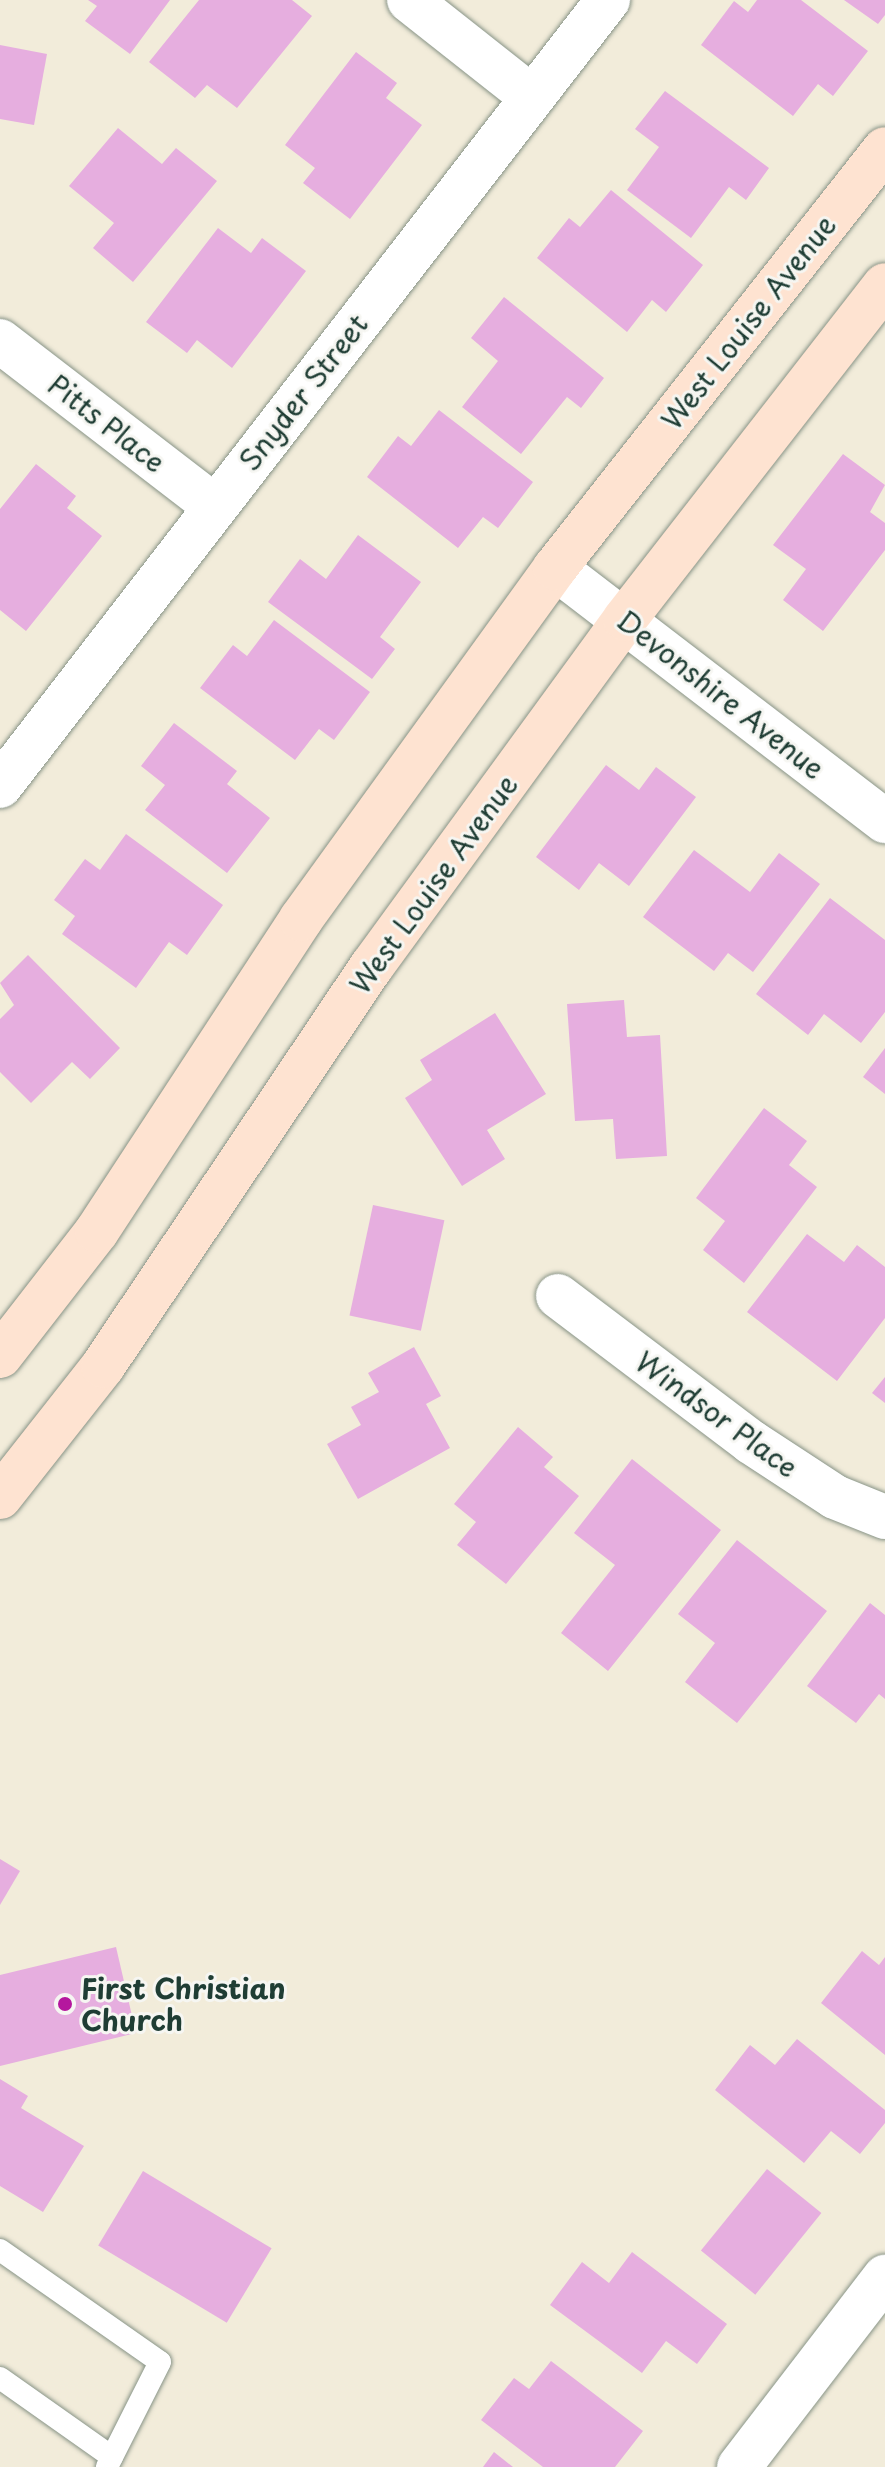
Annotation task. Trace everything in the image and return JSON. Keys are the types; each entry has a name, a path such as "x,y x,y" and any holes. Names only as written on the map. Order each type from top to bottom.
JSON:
{"main road":[{"name":"West Louise Avenue","path":"0,1356 97,1231 301,919 555,568 885,149"},
{"name":"West Louise Avenue","path":"0,1497 103,1366 372,966 625,619 885,285"}],"street":[{"path":"409,0 532,97"},
{"name":"Snyder Street","path":"0,786 608,0"},
{"name":"Pitts Place","path":"0,341 214,506"},
{"name":"Devonshire Avenue","path":"555,568 885,821"},
{"name":"Windsor Place","path":"558,1296 751,1442 835,1497 885,1517"},
{"path":"739,2467 885,2277"}],"lane":[{"path":"0,2250 160,2362 110,2462 0,2378"}],"building":[{"path":"88,0 170,0 130,54 85,21 97,6"},
{"path":"199,0 292,0 312,16 237,108 207,85 195,98 149,62"},
{"path":"757,0 801,0 868,51 833,96 818,84 793,116 701,45 734,1 748,12"},
{"path":"844,0 885,0 885,15 878,24"},
{"path":"0,45 47,54 34,125 0,119"},
{"path":"356,52 397,83 386,98 422,125 350,219 303,183 315,168 285,145"},
{"path":"665,91 769,168 746,200 729,187 691,238 627,190 659,147 635,129"},
{"path":"118,128 162,164 176,148 217,181 133,282 93,248 114,223 69,186"},
{"path":"611,190 703,265 666,312 652,300 627,332 537,258 569,218 580,227"},
{"path":"218,228 251,253 262,238 306,271 232,368 197,340 187,353 146,322"},
{"path":"504,297 604,378 581,408 567,397 521,454 462,407 498,361 471,338"},
{"path":"439,410 533,482 498,528 483,517 458,548 367,477 398,436 411,446"},
{"path":"843,454 885,485 870,512 885,523 885,550 823,631 783,600 806,569 773,545"},
{"path":"36,464 76,496 67,508 102,536 26,631 0,610 0,509"},
{"path":"358,535 421,582 380,637 395,649 372,679 268,602 300,559 326,579"},
{"path":"274,620 370,692 334,740 319,729 295,760 200,688 233,645 247,656"},
{"path":"174,723 237,771 227,784 270,818 227,873 145,810 165,785 141,766"},
{"path":"606,765 639,790 656,767 696,797 629,886 599,863 579,890 536,857"},
{"path":"126,834 223,905 187,955 169,942 136,988 62,934 75,916 54,900 85,859 100,870"},
{"path":"694,850 750,892 779,853 820,884 753,972 728,953 714,971 643,917"},
{"path":"830,898 885,940 885,1012 861,1043 824,1014 808,1035 756,994"},
{"path":"28,955 120,1048 90,1079 72,1062 31,1103 0,1072 0,1019 14,1005 0,983"},
{"path":"624,1000 627,1037 660,1035 667,1156 616,1159 613,1119 575,1121 567,1004"},
{"path":"495,1013 546,1094 487,1130 505,1159 462,1186 405,1098 432,1080 420,1060"},
{"path":"885,1048 885,1094 863,1077"},
{"path":"764,1108 807,1141 789,1165 817,1187 744,1283 703,1250 725,1221 696,1198"},
{"path":"373,1205 444,1220 421,1331 350,1316"},
{"path":"807,1234 844,1262 857,1245 885,1267 885,1318 837,1381 747,1312"},
{"path":"414,1347 441,1396 426,1404 450,1448 358,1499 327,1444 361,1425 351,1407 379,1392 368,1373"},
{"path":"885,1377 885,1403 872,1393"},
{"path":"518,1427 553,1457 544,1467 579,1496 506,1584 457,1545 476,1522 454,1504"},
{"path":"632,1459 721,1530 608,1671 561,1633 615,1565 574,1533"},
{"path":"737,1540 827,1611 737,1723 685,1682 715,1643 678,1614"},
{"path":"870,1603 885,1615 885,1699 879,1694 856,1723 807,1686"},
{"path":"0,1859 20,1871 0,1905"},
{"name":"First Christian Church","path":"116,1947 136,2033 0,2066 0,1975"},
{"path":"862,1951 879,1965 885,1957 885,2055 821,2003"},
{"path":"797,2039 885,2110 885,2123 860,2154 831,2131 804,2163 715,2090 750,2045 775,2065"},
{"name":"First Christian Church","path":"0,2079 28,2096 21,2108 84,2146 43,2212 0,2186"},
{"path":"767,2169 821,2213 755,2295 701,2251"},
{"path":"143,2171 272,2248 227,2323 98,2246"},
{"path":"632,2252 727,2324 697,2364 666,2341 642,2373 550,2305 582,2262 609,2283"},
{"path":"551,2361 643,2431 615,2467 543,2467 481,2420 514,2378 529,2389"},
{"path":"494,2452 513,2467 483,2467"}],"place":[{"name":"First Christian Church","path":"65,2004"}]}
